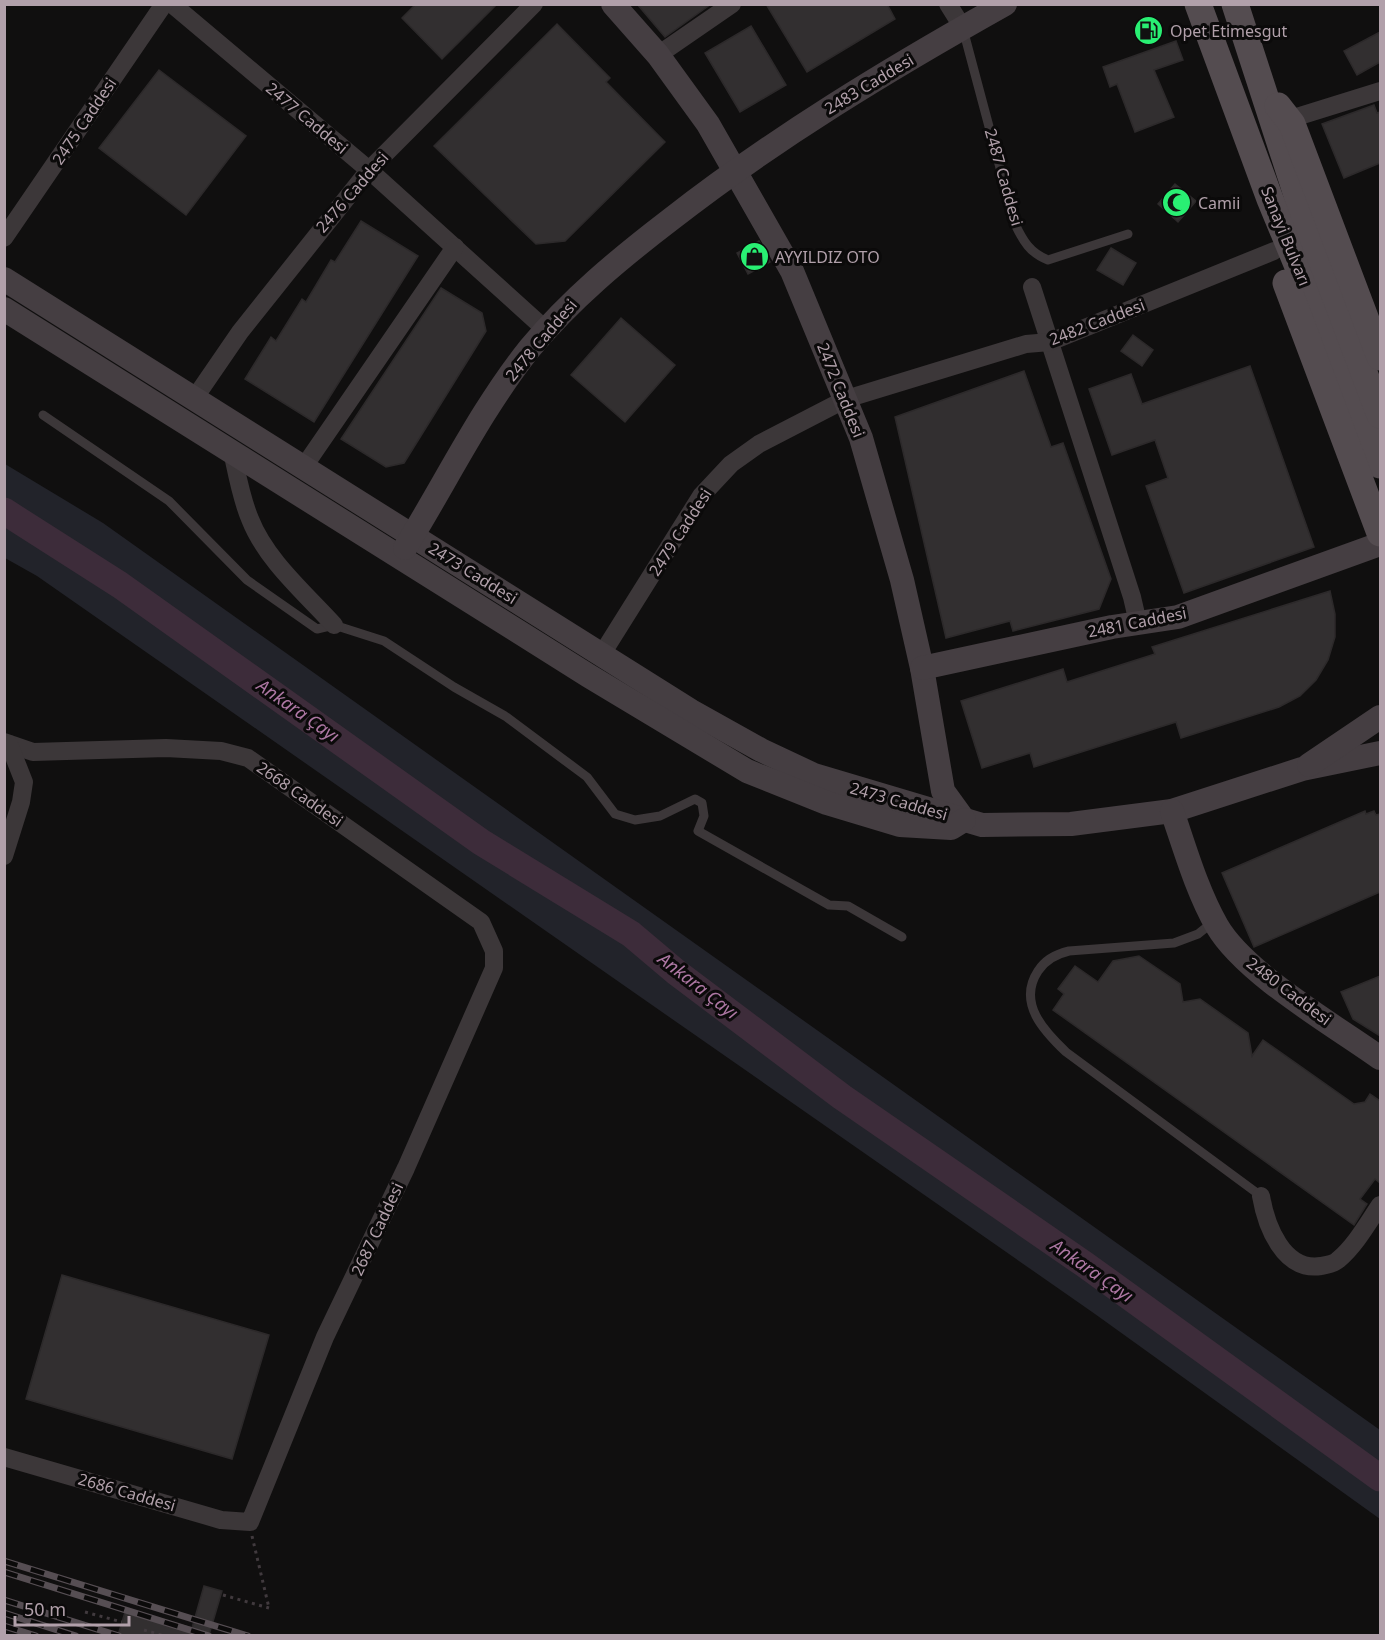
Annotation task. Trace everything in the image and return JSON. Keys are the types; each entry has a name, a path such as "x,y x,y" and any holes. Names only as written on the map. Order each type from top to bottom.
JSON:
{"main road":[{"name":"Sanayi Bulvarı","path":"1198,4 1263,179 1380,465"},
{"name":"Sanayi Bulvarı","path":"1235,4 1297,195 1380,415"},
{"path":"1262,86 1290,119 1375,328 1380,357"},
{"path":"1263,179 1274,251 1380,533"}],"street":[{"name":"2475 Caddesi","path":"4,238 164,4"},
{"name":"2477 Caddesi","path":"172,4 369,170 546,330"},
{"name":"2476 Caddesi","path":"194,399 240,332 369,170 534,4"},
{"name":"2472 Caddesi","path":"613,4 658,55 702,114 792,271 861,438 899,569 922,668 943,791 964,820"},
{"path":"658,55 732,4"},
{"name":"2487 Caddesi","path":"948,4 963,28"},
{"name":"2483 Caddesi","path":"735,169 841,100 1005,4"},
{"path":"1290,119 1380,91"},
{"name":"2478 Caddesi","path":"400,556 508,377 546,330 609,268 735,169"},
{"path":"303,468 454,248"},
{"name":"2482 Caddesi","path":"846,399 1026,344 1050,342 1274,251"},
{"name":"2473 Caddesi","path":"4,279 691,711 780,759 835,782 982,825 1071,824 1172,811 1302,770 1376,756"},
{"path":"1032,287 1132,597 1138,623"},
{"name":"2473 Caddesi","path":"4,309 589,676 747,771 827,803 900,825 951,828 964,820"},
{"name":"2479 Caddesi","path":"602,654 713,482 731,464 759,444 846,399"},
{"path":"232,452 243,499 257,534 283,568 334,625"},
{"name":"2481 Caddesi","path":"922,668 1184,615 1380,544"},
{"name":"2473 Caddesi","path":"1302,770 1379,717"},
{"path":"4,856 21,802 24,782 7,743"},
{"name":"2668 Caddesi","path":"7,743 33,752 166,748 221,751 248,758 481,922 489,936"},
{"name":"2480 Caddesi","path":"1172,811 1190,865 1215,920 1237,952 1258,971 1380,1058"},
{"name":"2687 Caddesi","path":"250,1522 326,1337 406,1168 494,968 494,951 489,936"},
{"path":"1261,1196 1264,1217 1272,1235 1294,1261 1313,1267 1337,1262 1380,1205"},
{"name":"2686 Caddesi","path":"4,1457 221,1520 250,1522"}],"lane":[{"name":"2487 Caddesi","path":"963,28 1016,224 1025,243 1038,256 1048,260 1128,234"},
{"path":"43,415 169,501 247,580 317,629 334,625 384,641 454,687 505,716 587,777 615,814 635,820 660,816 695,799 702,803 704,816 698,831 829,905 848,906 902,937"},
{"path":"1215,920 1198,934 1174,943 1069,951 1054,956 1035,975 1030,994 1031,1004 1045,1032 1066,1052 1261,1196"}],"path":[{"path":"223,1595 269,1608 256,1565 250,1522"},
{"path":"85,1611 122,1622"},
{"path":"144,1630 165,1635"}],"shaded area":[{"path":"5,464 103,523 1380,1430 1380,1519 1095,1314 37,576 5,558"}],"building":[{"path":"416,4 497,4 442,59 402,18"},
{"path":"637,4 711,4 665,37"},
{"path":"766,4 887,4 895,19 807,72"},
{"path":"557,24 610,78 606,82 665,142 565,241 536,244 434,146"},
{"path":"751,26 786,85 740,112 705,53"},
{"path":"1380,32 1380,62 1357,75 1344,51"},
{"path":"1176,41 1183,60 1154,70 1174,117 1135,132 1117,84 1110,87 1103,67"},
{"path":"159,70 246,136 186,215 99,148"},
{"path":"1374,105 1377,113 1380,112 1380,163 1344,178 1322,124"},
{"name":"Camii","path":"1175,184 1196,201 1178,222 1158,204"},
{"path":"361,221 418,256 314,422 245,379 271,337 276,341 302,299 306,302 331,260 335,262"},
{"name":"AYYILDIZ OTO","path":"759,241 770,262 748,274 737,253"},
{"path":"1111,248 1136,263 1123,285 1097,270"},
{"path":"441,288 482,313 486,331 404,463 386,467 341,439"},
{"path":"621,318 675,365 625,422 571,375"},
{"path":"1133,335 1153,350 1142,366 1121,351"},
{"path":"1250,366 1314,547 1184,593 1146,486 1168,478 1155,440 1112,455 1089,389 1131,374 1142,404"},
{"path":"1024,371 1051,447 1063,443 1111,579 1099,609 1013,631 1010,621 946,638 895,417"},
{"path":"1330,591 1335,614 1335,637 1328,660 1316,680 1300,696 1279,707 1181,738 1176,722 1034,767 1030,753 982,768 961,701 1063,669 1067,682 1155,654 1152,647"},
{"path":"1365,811 1366,814 1374,811 1376,815 1380,814 1380,892 1254,947 1222,873"},
{"path":"1139,956 1180,984 1183,1002 1200,999 1248,1033 1252,1056 1263,1040 1354,1104 1365,1102 1370,1094 1380,1101 1380,1183 1375,1179 1360,1199 1367,1204 1354,1225 1053,1010 1064,994 1058,989 1075,966 1098,982 1113,961"},
{"path":"1380,976 1380,1036 1353,1019 1341,992"},
{"path":"62,1275 269,1335 232,1459 26,1399"},
{"path":"204,1586 222,1591 209,1635 118,1635 126,1609 192,1628"}],"waterway":[{"name":"Ankara Çayı","path":"4,511 120,585 481,842 631,934 676,972 842,1097 1084,1264 1380,1478"}],"railway":[{"path":"4,1561 248,1636"},
{"path":"4,1572 209,1636"},
{"path":"4,1600 119,1636"},
{"path":"4,1613 76,1636"},
{"path":"4,1626 36,1636"}],"place":[{"name":"Opet Etimesgut","path":"1149,31"},
{"name":"Camii","path":"1177,203"},
{"name":"AYYILDIZ OTO","path":"754,257"}]}
